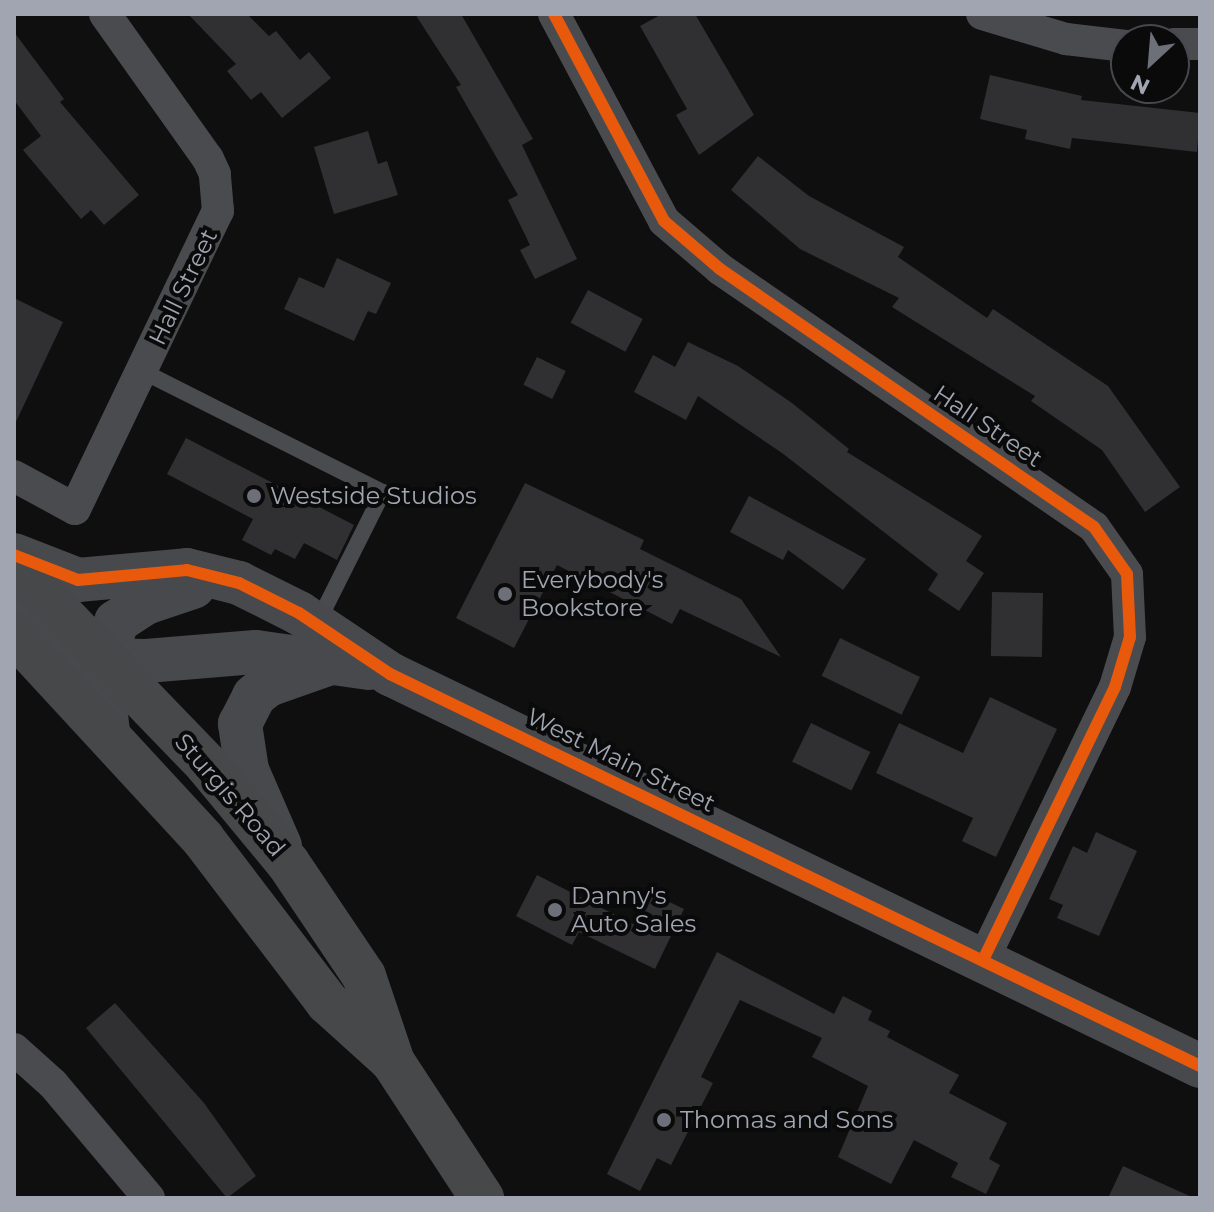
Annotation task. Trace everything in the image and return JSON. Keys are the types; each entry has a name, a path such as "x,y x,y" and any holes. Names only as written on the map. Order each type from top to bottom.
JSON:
{"main road":[{"name":"Sturgis Road","path":"14,565 206,764 288,863 364,976 393,1062 482,1198"},
{"name":"Sturgis Road","path":"14,634 108,732 203,839 328,1003 393,1062"}],"street":[{"name":"Hall Street","path":"14,476 75,509 213,229 219,193 208,159 105,14"},
{"name":"Hall Street","path":"554,14 664,221 720,269 1094,527 1127,574 1130,637 1115,687 984,958"},
{"path":"982,14 1066,39 1110,44"},
{"name":"West Main Street","path":"14,555 78,580 187,570 239,583 317,624 390,674 984,958 1200,1066"},
{"path":"108,732 102,682 116,622 145,603 193,587 239,583"},
{"name":"West Main Street","path":"14,602 65,650 106,661 256,652 341,661 390,674"},
{"path":"288,863 247,770 240,724 254,696 268,685 341,661"},
{"path":"14,1049 53,1084 149,1198"}],"lane":[{"path":"142,371 383,492 317,624"}],"building":[{"path":"188,14 247,14 269,36 276,31 300,60 309,52 331,78 282,118 261,92 251,100 227,71 236,64"},
{"path":"415,14 461,14 533,139 522,145 577,259 535,279 520,250 530,245 508,200 518,195 456,87 461,85"},
{"path":"662,14 695,14 754,115 699,155 676,115 687,109 640,26"},
{"path":"14,32 64,99 60,102 139,195 104,225 91,210 81,219 23,150 41,136 14,100"},
{"path":"990,75 1082,96 1081,100 1200,113 1197,152 1072,138 1070,149 1025,139 1027,130 980,119"},
{"path":"368,131 378,164 387,161 398,195 334,214 314,147"},
{"path":"758,156 809,196 904,247 898,257 987,318 993,309 1108,386 1180,487 1145,512 1102,450 1031,401 1035,396 892,307 899,298 800,249 731,190"},
{"path":"337,258 391,283 376,314 368,311 354,341 284,309 299,277 324,288"},
{"path":"588,290 643,319 625,352 571,323"},
{"path":"14,298 63,322 14,426"},
{"path":"688,342 738,366 792,403 849,449 847,452 982,536 966,561 984,573 959,611 928,590 938,574 782,453 698,396 686,420 634,392 653,355 675,367"},
{"path":"537,357 566,371 552,399 523,385"},
{"name":"Westside Studios","path":"186,438 354,525 337,560 304,543 295,559 275,549 271,555 242,540 253,519 167,474"},
{"path":"525,483 644,540 640,549 741,599 781,657 680,609 672,624 557,565 514,648 456,618"},
{"path":"749,496 866,559 843,590 788,550 783,560 730,532"},
{"path":"992,592 1043,593 1042,657 991,656"},
{"path":"840,638 920,677 902,715 822,676"},
{"path":"990,697 1057,729 996,857 962,841 973,818 876,773 899,723 963,753"},
{"path":"811,723 870,752 851,791 792,762"},
{"path":"1096,832 1137,851 1099,936 1057,918 1063,905 1049,899 1073,846 1087,853"},
{"path":"537,875 633,924 649,892 684,909 655,969 579,932 572,945 516,916"},
{"path":"717,952 834,1014 843,996 872,1011 868,1020 890,1031 887,1037 959,1075 949,1093 1007,1123 989,1159 1000,1165 986,1194 951,1177 958,1163 914,1140 891,1184 838,1157 868,1086 812,1057 822,1038 740,1000 701,1077 713,1083 671,1165 657,1158 640,1191 607,1174"},
{"path":"115,1003 204,1103 256,1176 227,1198 86,1028"},
{"path":"1123,1166 1194,1198 1108,1198"}],"cycle path":[{"path":"554,14 664,221 720,269 1094,527 1127,574 1130,637 1115,687 984,958"},
{"path":"14,555 78,580 187,570 239,583 299,613 390,674 1200,1066"}],"place":[{"name":"Westside Studios","path":"254,496"},
{"name":"Everybody's Bookstore","path":"505,594"},
{"name":"Danny's Auto Sales","path":"555,910"},
{"name":"Thomas and Sons","path":"664,1120"}]}
